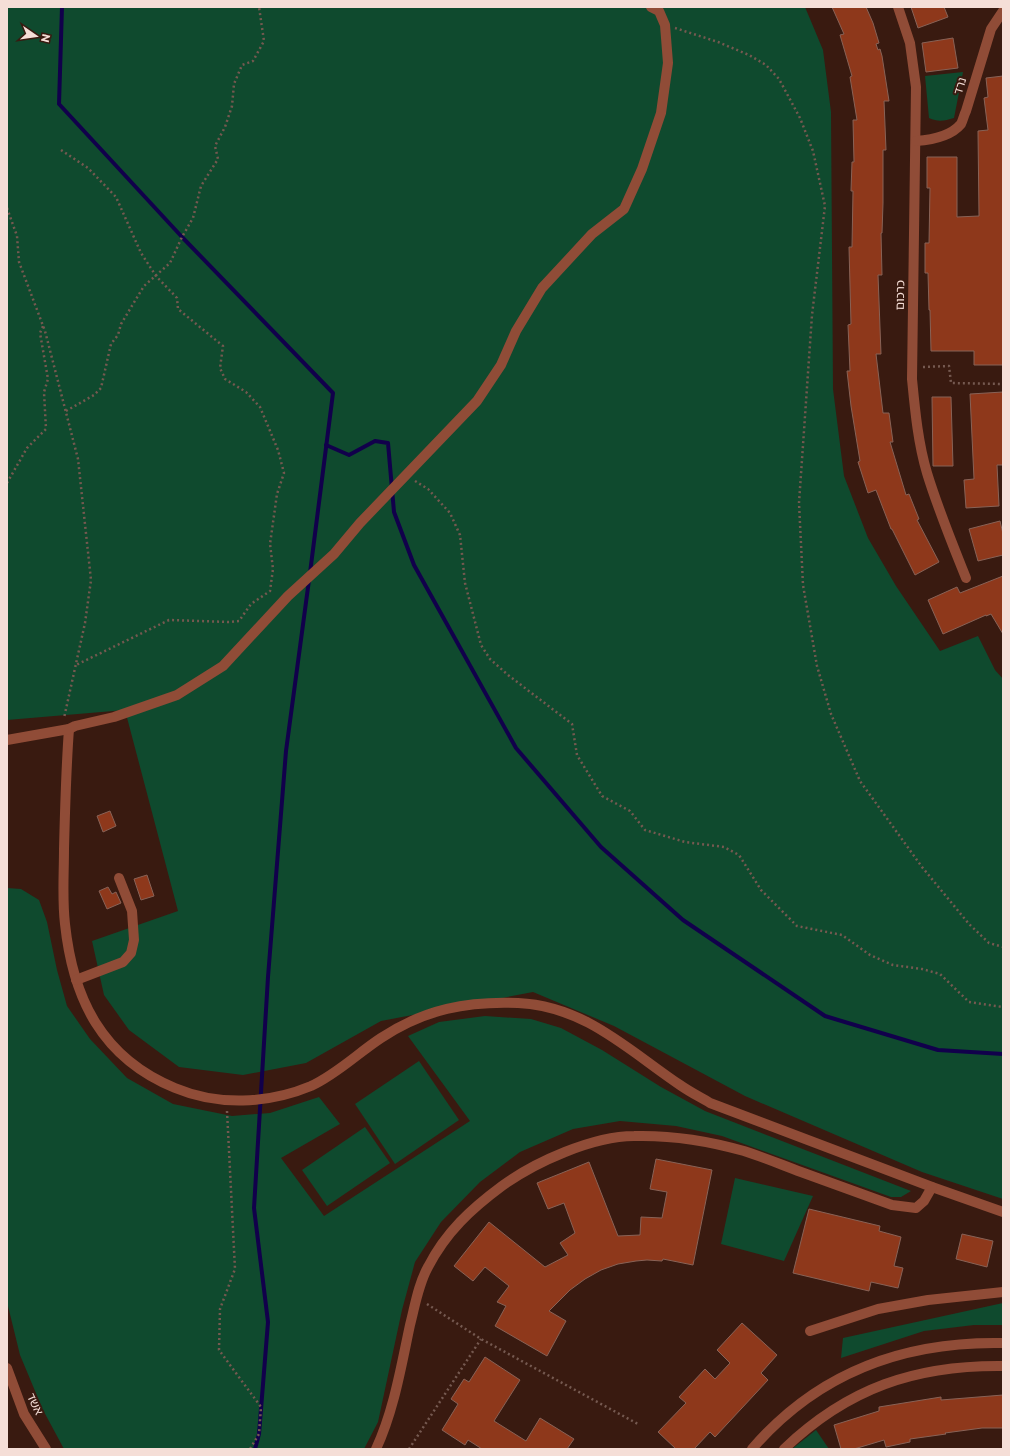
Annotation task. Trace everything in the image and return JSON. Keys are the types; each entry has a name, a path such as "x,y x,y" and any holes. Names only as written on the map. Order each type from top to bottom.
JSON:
{"street":[{"path":"7,740 70,730 75,726 114,718 177,695 223,666 288,596 334,554 360,523 477,401 501,365 516,331 542,288 592,234 624,209 642,169 661,113 668,63 665,25 658,11 651,7"},
{"name":"כרכום","path":"898,7 910,43 916,87 912,368 916,415 927,472 939,509 966,578"},
{"name":"נרד","path":"916,141 930,140 949,132 960,124 966,112 991,29 1003,11"},
{"path":"70,730 66,778 64,922 71,963 81,996 100,1031 125,1058 156,1080 181,1090 215,1100 248,1101 283,1096 313,1085 382,1037 415,1018 462,1005 478,1003 521,1003 552,1008 593,1024 635,1052 681,1086 710,1104 1003,1212"},
{"path":"76,980 123,962 132,953 134,940 132,911 119,878"},
{"path":"376,1449 384,1433 391,1413 417,1297 428,1267 462,1218 512,1179 539,1163 601,1140 633,1136 685,1139 712,1143 744,1152 892,1205 916,1208 924,1201 932,1187"},
{"path":"810,1331 878,1309 928,1300 1003,1292"},
{"path":"752,1449 779,1420 798,1405 818,1391 863,1367 919,1349 977,1343 1003,1343"},
{"path":"784,1449 813,1424 831,1411 871,1388 924,1372 942,1369 1003,1366"},
{"name":"אשד","path":"7,1368 24,1414 46,1449"}],"path":[{"path":"66,411 94,395 101,388 111,344 118,334 121,324 144,286 170,263 193,218 201,186 218,159 215,146 225,127 232,106 234,84 242,64 253,61 264,41 259,7"},
{"path":"665,25 718,42 750,55 766,65 779,79 800,118 813,151 826,206 812,315 799,503 803,585 817,666 831,714 860,781 922,867 969,924 989,943 1003,947"},
{"path":"61,150 88,168 116,197 141,253 156,276 177,298 178,309 223,346 220,368 225,379 246,392 260,407 278,450 284,474 277,494 270,544 273,569 270,591 252,604 239,621 169,620 76,665"},
{"path":"7,208 17,236 18,262 43,326 78,459 91,580 85,623 63,717 70,730"},
{"path":"7,483 26,448 46,430 44,392 48,379 40,333 43,326"},
{"path":"912,368 949,366 950,383 1003,384"},
{"path":"407,475 428,489 450,512 460,535 465,583 481,645 490,659 508,675 572,724 577,755 602,796 630,811 645,830 684,842 724,847 739,855 761,890 797,926 842,934 870,955 893,965 922,969 940,974 969,1002 1003,1007"},
{"path":"227,1100 235,1269 220,1309 219,1350 261,1407 259,1434 250,1449"},
{"path":"417,1297 481,1339 638,1424"},
{"path":"409,1449 481,1339"}],"green space":[{"path":"7,7 805,7 823,50 831,112 833,389 844,476 868,538 896,586 940,651 978,636 995,670 1003,679 1003,1199 922,1172 745,1096 614,1026 533,992 381,1021 306,1063 243,1075 179,1067 129,1030 104,995 92,941 178,911 125,710 7,720"},
{"path":"963,72 954,118 941,121 929,118 925,76"},
{"path":"7,888 21,889 39,900 47,922 57,970 67,1006 90,1039 127,1078 173,1104 232,1116 270,1113 319,1097 340,1124 281,1158 324,1216 470,1121 408,1036 439,1022 485,1016 531,1019 561,1028 602,1050 661,1087 705,1111 911,1191 901,1197 891,1197 722,1136 676,1126 620,1121 573,1129 520,1152 480,1182 441,1222 415,1262 402,1310 378,1422 364,1449 64,1449 43,1410 20,1355 7,1302"},
{"path":"419,1061 459,1120 395,1164 355,1104"},
{"path":"365,1127 390,1163 327,1206 302,1170"},
{"path":"735,1178 813,1196 784,1261 721,1244"},
{"path":"1003,1303 1003,1325 974,1325 924,1331 841,1358 843,1338"},
{"path":"816,1430 829,1449 792,1449"}],"building":[{"path":"832,7 866,7 879,43 876,44 878,50 880,49 882,56 889,101 884,101 886,150 883,150 883,203 881,233 882,275 878,275 881,354 876,354 883,413 889,413 893,442 890,442 906,495 909,494 919,519 917,520 939,562 915,575 891,529 876,490 868,493 858,462 860,461 847,371 850,371 848,325 851,324 849,247 852,247 853,191 851,191 852,162 854,162 853,120 857,120 850,77 852,76 840,35 844,34"},
{"path":"911,7 944,7 948,17 918,28"},
{"path":"953,38 958,68 926,72 922,43"},
{"path":"1003,76 1003,365 974,365 974,351 931,351 928,273 925,273 925,243 929,243 930,188 927,188 927,157 957,157 957,217 979,216 978,131 988,130 984,98 988,97 986,78"},
{"path":"1003,392 1003,465 997,465 999,506 966,508 964,480 974,479 970,394"},
{"path":"932,397 951,397 953,466 933,466"},
{"path":"1000,521 1003,534 1003,555 978,561 969,529"},
{"path":"1003,576 1003,634 991,614 943,634 928,600 957,587 960,593"},
{"path":"110,811 116,826 103,832 97,816"},
{"path":"147,875 154,896 141,900 134,879"},
{"path":"108,887 112,894 116,892 121,903 107,909 99,891"},
{"path":"656,1159 712,1170 693,1265 663,1259 662,1261 636,1261 618,1264 601,1270 585,1279 570,1290 549,1311 566,1321 547,1356 495,1326 506,1306 497,1302 509,1286 485,1267 473,1281 454,1266 489,1222 545,1267 568,1255 560,1243 575,1233 564,1203 548,1209 537,1183 589,1162 618,1236 640,1235 641,1217 662,1218 667,1192 650,1189"},
{"path":"809,1209 880,1226 879,1231 901,1237 894,1266 903,1268 898,1288 871,1282 869,1291 793,1273"},
{"path":"962,1234 993,1241 987,1267 956,1259"},
{"path":"742,1323 777,1355 761,1373 768,1380 715,1437 710,1432 694,1449 676,1449 658,1432 686,1403 679,1397 705,1369 715,1379 730,1363 717,1350"},
{"path":"485,1357 520,1380 494,1421 526,1441 540,1418 574,1439 567,1449 482,1449 468,1440 465,1445 442,1430 458,1404 451,1399 464,1379 469,1382"},
{"path":"1003,1395 1003,1428 982,1428 945,1433 946,1434 910,1439 910,1442 886,1447 884,1440 854,1449 841,1449 834,1425 879,1411 879,1407 941,1397 941,1400"}],"waterway":[{"path":"62,7 59,104 182,237 333,393 310,573"},
{"path":"326,445 349,455 375,441 388,443 394,512 414,565 516,748 601,847 683,920 825,1016 938,1050 1003,1054"},
{"path":"255,1449 259,1434 268,1322 254,1208 268,977 286,751 309,580"}]}
